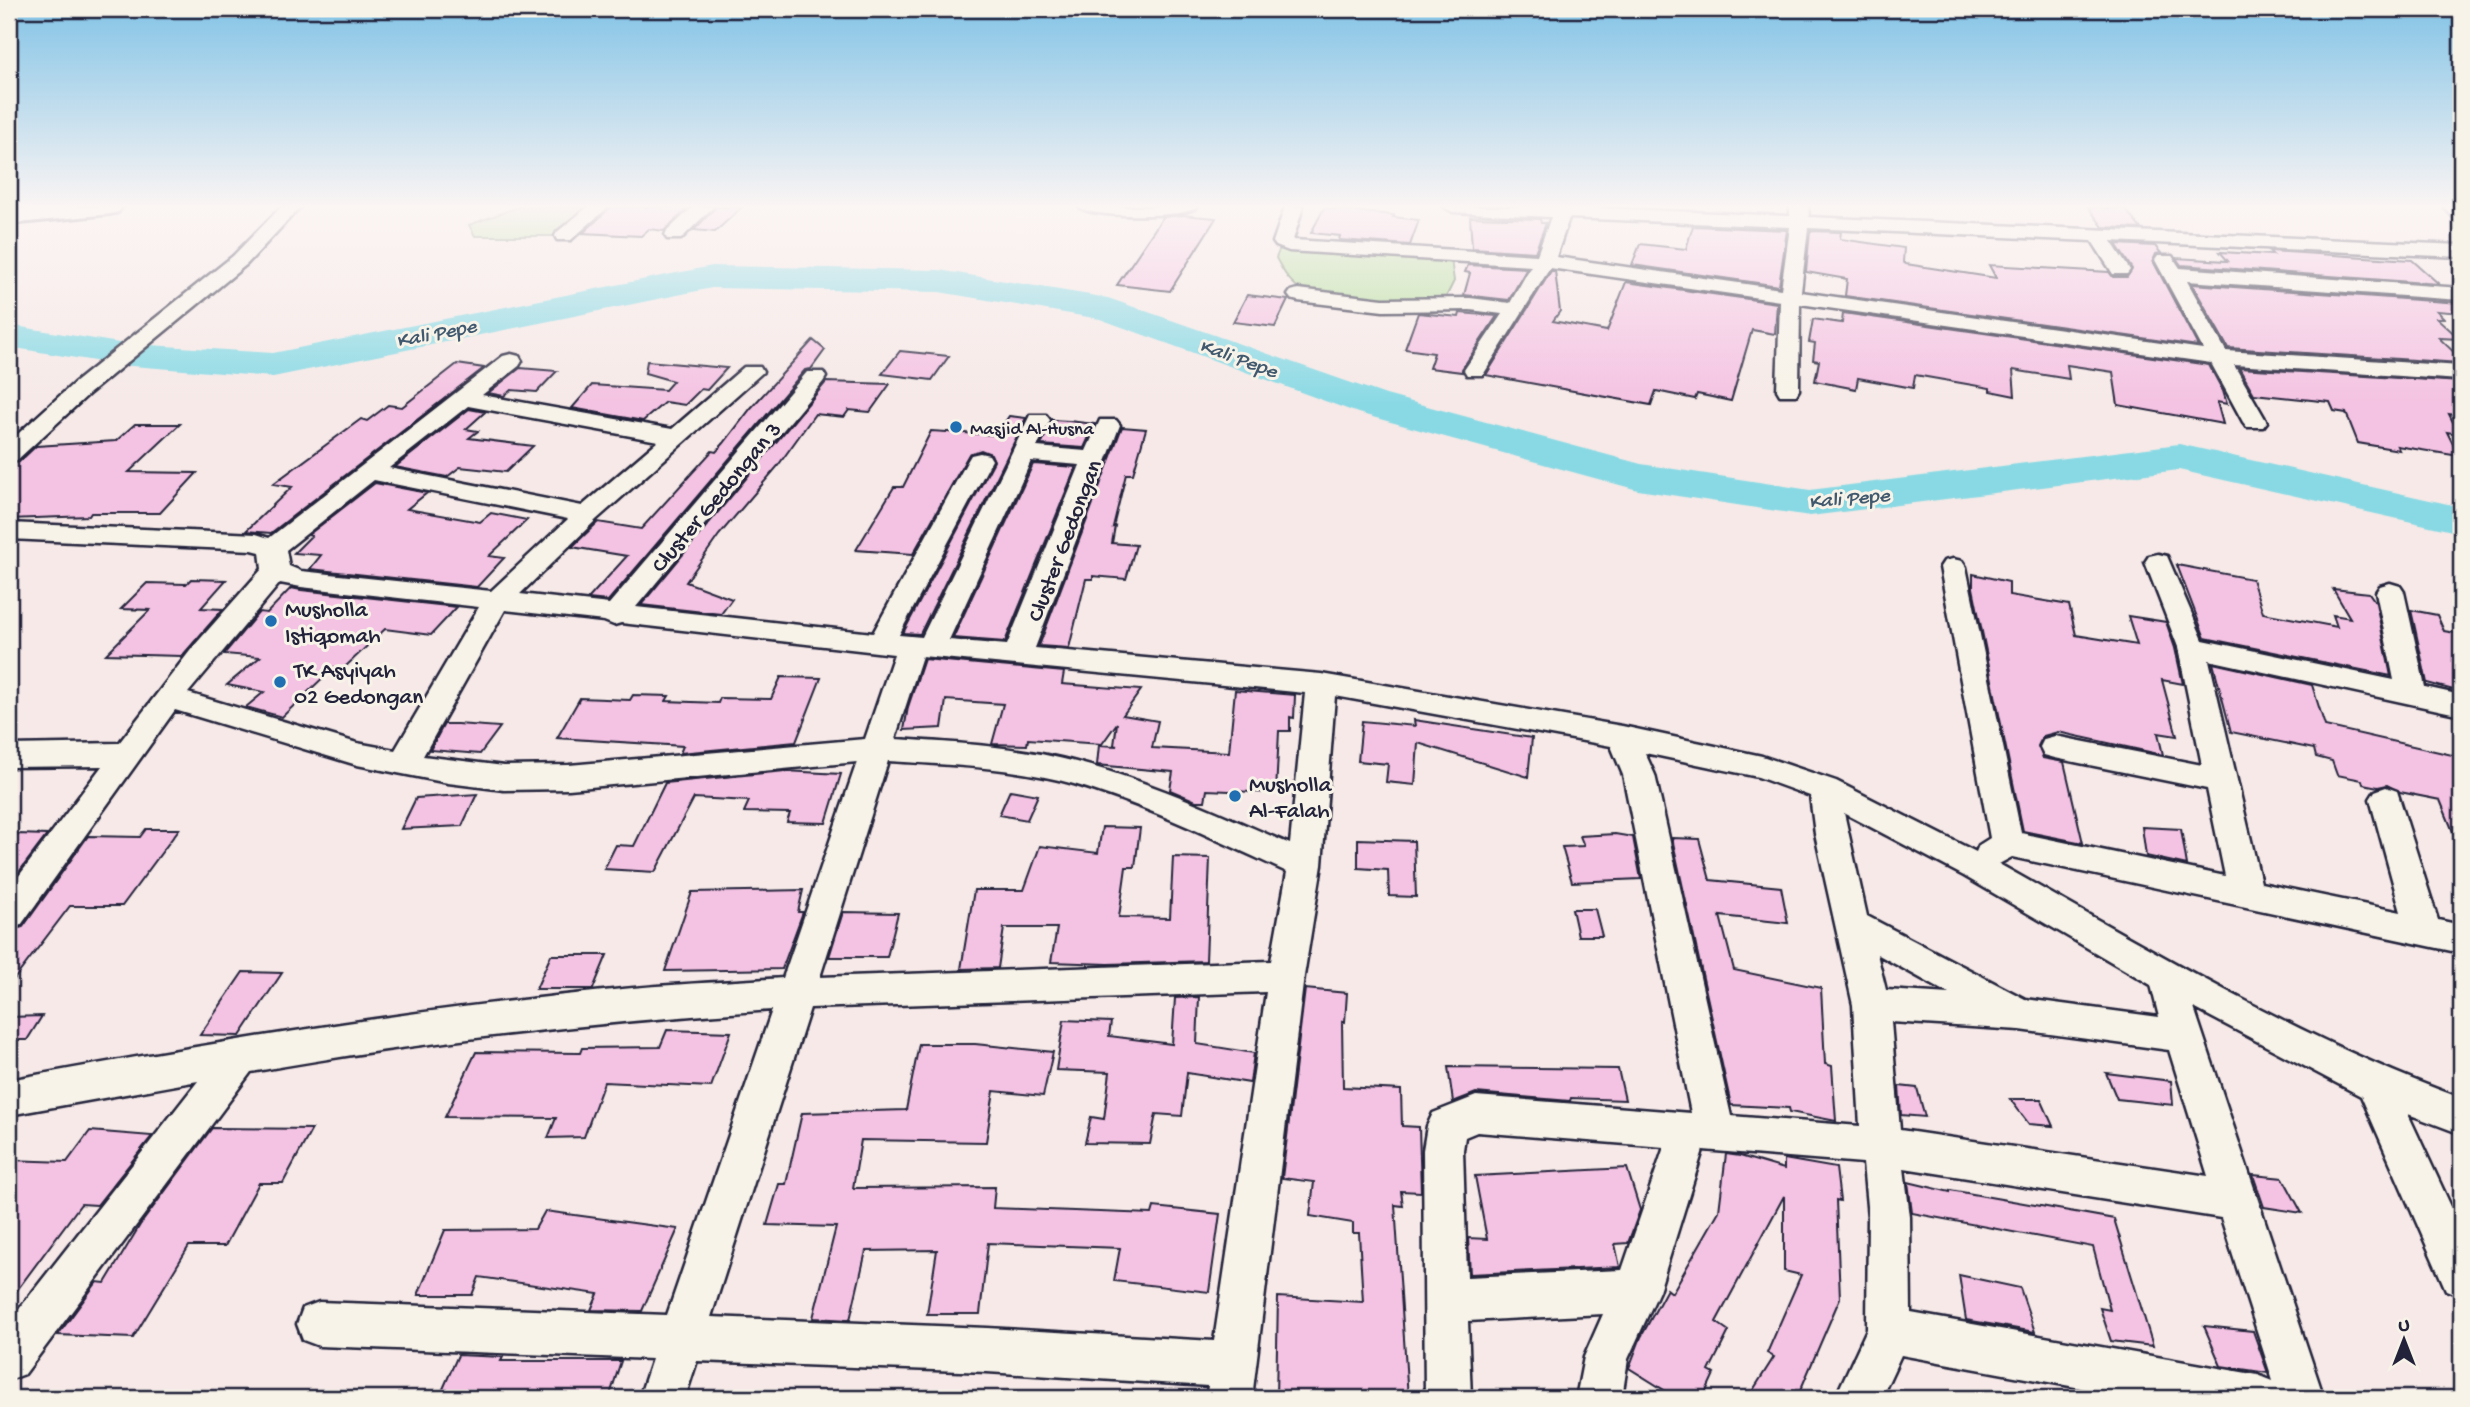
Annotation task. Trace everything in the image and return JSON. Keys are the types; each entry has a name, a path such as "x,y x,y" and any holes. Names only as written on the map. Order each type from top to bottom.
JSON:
{"street":[{"path":"9,455 82,388 224,273"},
{"path":"1475,370 1536,273"},
{"path":"1625,273 2217,357 2461,373"},
{"path":"1788,390 1793,273"},
{"path":"2174,274 2461,294"},
{"path":"2174,274 2217,357 2255,422"},
{"path":"1298,295 1383,305 1470,304 1515,310"},
{"path":"9,915 274,559 368,471 511,361"},
{"path":"403,764 496,602 587,515 752,372"},
{"name":"Cluster Gedongan 3","path":"614,616 815,377"},
{"path":"462,398 677,438"},
{"path":"908,646 1023,453 1038,420"},
{"name":"Cluster Gedongan","path":"1017,656 1108,425"},
{"path":"1023,453 1095,459"},
{"path":"662,1398 797,993 908,646 980,460"},
{"path":"368,471 587,515"},
{"path":"9,531 256,542 274,559 284,575 301,579 614,616 1321,684 1622,737 1762,767 1825,789 1976,867 2167,976 2375,1084 2461,1116"},
{"path":"2158,562 2192,647 2246,894"},
{"path":"1953,567 1988,734 2007,843"},
{"path":"2390,592 2412,695"},
{"path":"2192,647 2461,705"},
{"path":"318,1324 987,1350 1231,1382 1286,976 1305,865 1321,684"},
{"path":"168,698 357,754 403,764 504,778 569,777 874,749 975,755 1024,762 1075,773 1155,799 1305,865"},
{"path":"1603,1398 1600,1393 1606,1357 1637,1291 1702,1132 1639,775 1622,737"},
{"path":"2055,747 2219,780"},
{"path":"9,755 128,754"},
{"path":"1825,789 1831,834 1871,1005 1889,1217 1889,1331 1858,1398"},
{"path":"2386,799 2424,932"},
{"path":"1976,867 2007,843 2461,939"},
{"path":"1852,924 2020,1014"},
{"path":"9,1097 240,1056 439,1026 615,1005 797,993 1286,976"},
{"path":"2167,976 2183,1037 2301,1398"},
{"path":"1871,1005 2020,1014 2183,1037"},
{"path":"9,1359 240,1056"},
{"path":"2375,1084 2461,1275"},
{"path":"1448,1398 1443,1150 1447,1126 1476,1114 1881,1146 2236,1200"},
{"path":"1445,1300 1637,1291"},
{"path":"1889,1331 2259,1398"}],"green space":[{"path":"1284,273 1453,273 1454,281 1444,301 1415,302 1313,294 1303,291"}],"building":[{"path":"1125,273 1182,273 1170,291 1117,285"},
{"path":"1470,273 1524,273 1509,300 1464,295"},
{"path":"1550,273 1555,273 1560,311 1553,321 1607,331 1626,282 1777,303 1775,334 1752,330 1731,401 1697,394 1695,399 1656,391 1651,405 1486,375"},
{"path":"1686,273 1781,273 1779,286"},
{"path":"1810,273 1962,273 1996,278 1993,273 2110,273 2113,277 2127,277 2130,273 2159,273 2198,346 1845,296 1847,279"},
{"path":"2285,273 2426,273 2439,284"},
{"path":"2192,284 2460,303 2461,313 2437,311 2444,318 2437,318 2460,339 2439,338 2461,359 2461,363 2228,348"},
{"path":"1247,295 1288,300 1275,327 1233,322"},
{"path":"1418,313 1459,317 1460,313 1497,316 1462,372 1429,368 1434,353 1405,349"},
{"path":"1843,313 2209,365 2227,404 2217,402 2223,424 2118,405 2113,372 2067,365 2069,379 2013,370 2015,396 1990,391 1990,388 1915,375 1913,388 1858,378 1856,389 1815,381 1819,361 1813,360 1815,343 1809,342 1813,319 1842,323"},
{"path":"813,340 825,350 811,369 805,370 608,601 588,599 627,556 572,547 598,522 641,529 712,451 716,452 751,408"},
{"path":"900,351 949,356 932,380 882,374"},
{"path":"647,361 727,368 707,390 701,389 685,405 665,402 643,421 572,408 592,385 665,390 673,381 645,373"},
{"path":"457,364 484,368 271,533 246,531 292,487 273,484 361,419 367,421 388,405 402,407"},
{"path":"520,368 557,371 537,392 511,390 504,396 488,393"},
{"path":"2239,368 2461,382 2461,416 2449,414 2459,434 2447,432 2459,456 2358,443 2346,413 2334,411 2330,402 2254,394"},
{"path":"826,382 890,384 870,412 849,410 844,417 815,414 777,467 719,535 686,582 732,599 721,614 641,605"},
{"path":"469,409 485,412 466,429 478,431 469,438 533,446 506,472 460,467 447,477 395,467"},
{"path":"1009,416 1026,418 920,634 903,633 994,461 991,454 981,450 969,454 913,554 856,550 894,487 903,487 931,431 996,435"},
{"path":"1052,420 1095,424 1084,448 1041,445"},
{"path":"135,424 180,424 129,472 197,473 160,513 91,513 89,516 9,519 9,464 19,462 36,446 116,441"},
{"path":"1122,427 1146,429 1133,474 1126,474 1113,527 1115,526 1112,543 1136,545 1126,579 1093,576 1093,579 1086,579 1069,648 1039,646"},
{"path":"1033,464 1076,467 1005,642 953,638"},
{"path":"375,483 427,493 407,509 480,522 491,513 527,520 489,556 504,558 477,587 310,569 321,555 294,553 311,536 308,535"},
{"path":"2177,565 2252,579 2263,613 2337,627 2333,615 2350,618 2333,589 2369,593 2376,603 2391,676 2205,638"},
{"path":"1973,574 2009,582 2009,595 2069,605 2076,635 2137,645 2128,616 2166,622 2183,684 2162,680 2177,736 2158,733 2163,755 2058,732 2043,736 2038,746 2043,758 2064,762 2083,843 2023,831 1973,588"},
{"path":"191,579 226,580 201,608 223,609 182,656 106,654 150,610 121,609 147,583 186,584"},
{"path":"291,588 457,607 431,635 385,629 343,669 334,667 282,717 246,707 264,692 227,685 260,657 224,654 259,612 267,613"},
{"path":"2411,610 2437,615 2444,631 2461,634 2461,692 2427,683"},
{"path":"924,659 1064,672 1062,684 1141,690 1123,715 1158,721 1152,748 1229,752 1235,690 1295,695 1294,718 1290,717 1290,731 1279,731 1276,793 1207,790 1205,801 1196,801 1170,790 1173,772 1097,765 1099,745 1117,746 1114,745 1117,723 1102,744 1028,739 1027,745 992,744 1003,704 946,700 942,728 904,730 908,707"},
{"path":"2213,663 2312,685 2325,726 2461,757 2461,851 2440,800 2400,792 2387,785 2378,787 2363,784 2362,780 2337,775 2332,761 2316,757 2314,749 2231,732"},
{"path":"781,677 821,678 796,742 680,753 683,746 557,738 580,698 630,700 633,695 669,696 666,701 718,703 720,698 771,699"},
{"path":"1414,720 1532,738 1528,777 1418,743 1415,785 1386,782 1388,764 1358,761 1362,721 1415,726"},
{"path":"444,724 500,727 480,754 430,750"},
{"path":"785,771 841,774 826,823 787,822 790,813 744,812 749,801 694,798 655,872 604,869 616,845 634,846 665,783"},
{"path":"1010,790 1038,795 1027,820 999,815"},
{"path":"477,794 462,826 401,829 416,798"},
{"path":"1102,827 1140,828 1135,867 1126,867 1119,917 1170,918 1173,857 1210,858 1206,961 1108,964 1051,962 1057,928 1004,928 998,968 961,969 974,890 1024,890 1040,846 1098,853"},
{"path":"2142,827 2181,829 2187,865 2146,856"},
{"path":"146,829 179,829 122,906 70,906 9,986 9,931 23,927 88,836 140,837"},
{"path":"17,834 47,835 9,885 9,844"},
{"path":"1615,834 1633,837 1641,879 1572,882 1562,847 1584,846 1580,836"},
{"path":"1672,838 1699,839 1710,880 1781,887 1788,923 1720,916 1734,970 1821,988 1825,1064 1832,1066 1836,1121 1790,1112 1789,1108 1731,1105"},
{"path":"1358,839 1414,841 1416,897 1389,896 1388,870 1358,868"},
{"path":"803,890 798,912 803,912 782,969 665,971 692,892"},
{"path":"1572,909 1595,909 1602,936 1578,936"},
{"path":"843,912 898,913 887,957 829,957"},
{"path":"551,955 607,955 593,989 536,989"},
{"path":"243,972 282,973 240,1036 200,1035"},
{"path":"1305,989 1347,993 1345,1022 1342,1021 1343,1087 1401,1090 1402,1126 1419,1127 1421,1192 1401,1191 1403,1206 1395,1205 1408,1398 1276,1398 1278,1297 1363,1302 1359,1233 1353,1233 1353,1223 1310,1216 1314,1182 1282,1178"},
{"path":"1199,997 1197,1044 1254,1053 1250,1083 1187,1073 1182,1116 1156,1114 1150,1144 1085,1143 1091,1117 1104,1119 1110,1072 1056,1070 1064,1020 1111,1022 1109,1036 1172,1044 1175,998"},
{"path":"42,1016 27,1040 9,1040 9,1017"},
{"path":"667,1030 731,1032 711,1087 604,1082 584,1137 548,1138 556,1118 445,1117 476,1052 580,1053 582,1048 660,1047"},
{"path":"919,1044 975,1044 1053,1052 1043,1096 994,1091 986,1142 861,1140 853,1188 995,1187 993,1208 1152,1214 1154,1207 1220,1214 1209,1292 1114,1281 1120,1248 988,1243 980,1314 927,1314 937,1250 866,1251 850,1320 813,1318 836,1227 767,1225 779,1184 786,1184 802,1113 906,1110"},
{"path":"1448,1067 1618,1069 1625,1100 1571,1098 1570,1101 1476,1093 1453,1102"},
{"path":"2106,1073 2171,1081 2173,1105 2117,1099"},
{"path":"1899,1086 1917,1088 1925,1117 1901,1115"},
{"path":"2010,1099 2041,1099 2053,1126 2029,1124"},
{"path":"212,1128 312,1129 283,1183 259,1183 225,1246 189,1246 133,1338 58,1335 97,1282 105,1283 140,1225"},
{"path":"90,1131 152,1136 97,1205 81,1204 9,1301 9,1160 67,1162"},
{"path":"1726,1154 1784,1169 1784,1159 1836,1168 1840,1201 1836,1200 1840,1298 1797,1398 1748,1398 1774,1357 1767,1353 1801,1275 1784,1271 1784,1196 1716,1322 1729,1331 1709,1371 1714,1374 1703,1398 1677,1398 1629,1368 1641,1337 1667,1289 1672,1293 1719,1211"},
{"path":"1627,1168 1640,1210 1628,1243 1615,1244 1620,1267 1470,1274 1468,1238 1487,1239 1475,1176"},
{"path":"2253,1175 2283,1178 2302,1213 2264,1207"},
{"path":"1908,1182 1950,1192 2114,1219 2153,1346 2111,1341 2100,1308 2110,1310 2093,1247 1912,1213"},
{"path":"545,1211 678,1229 642,1311 591,1310 598,1294 479,1277 472,1295 418,1295 445,1230 535,1229"},
{"path":"1959,1275 2020,1288 2035,1332 1966,1320"},
{"path":"2204,1326 2253,1331 2268,1373 2221,1366"},
{"path":"458,1355 503,1357 501,1361 621,1361 609,1398 439,1398"}],"waterway":[{"name":"Kali Pepe","path":"9,336 119,354 273,365 712,277 939,281 1108,309 1372,404 1638,477 1810,503 2179,457 2461,520"}],"place":[{"name":"Masjid Al-Husna","path":"956,427"},
{"name":"Musholla Istiqomah","path":"271,621"},
{"name":"TK Asyiyah 02 Gedongan","path":"280,682"},
{"name":"Musholla Al-Falah","path":"1235,796"}]}
